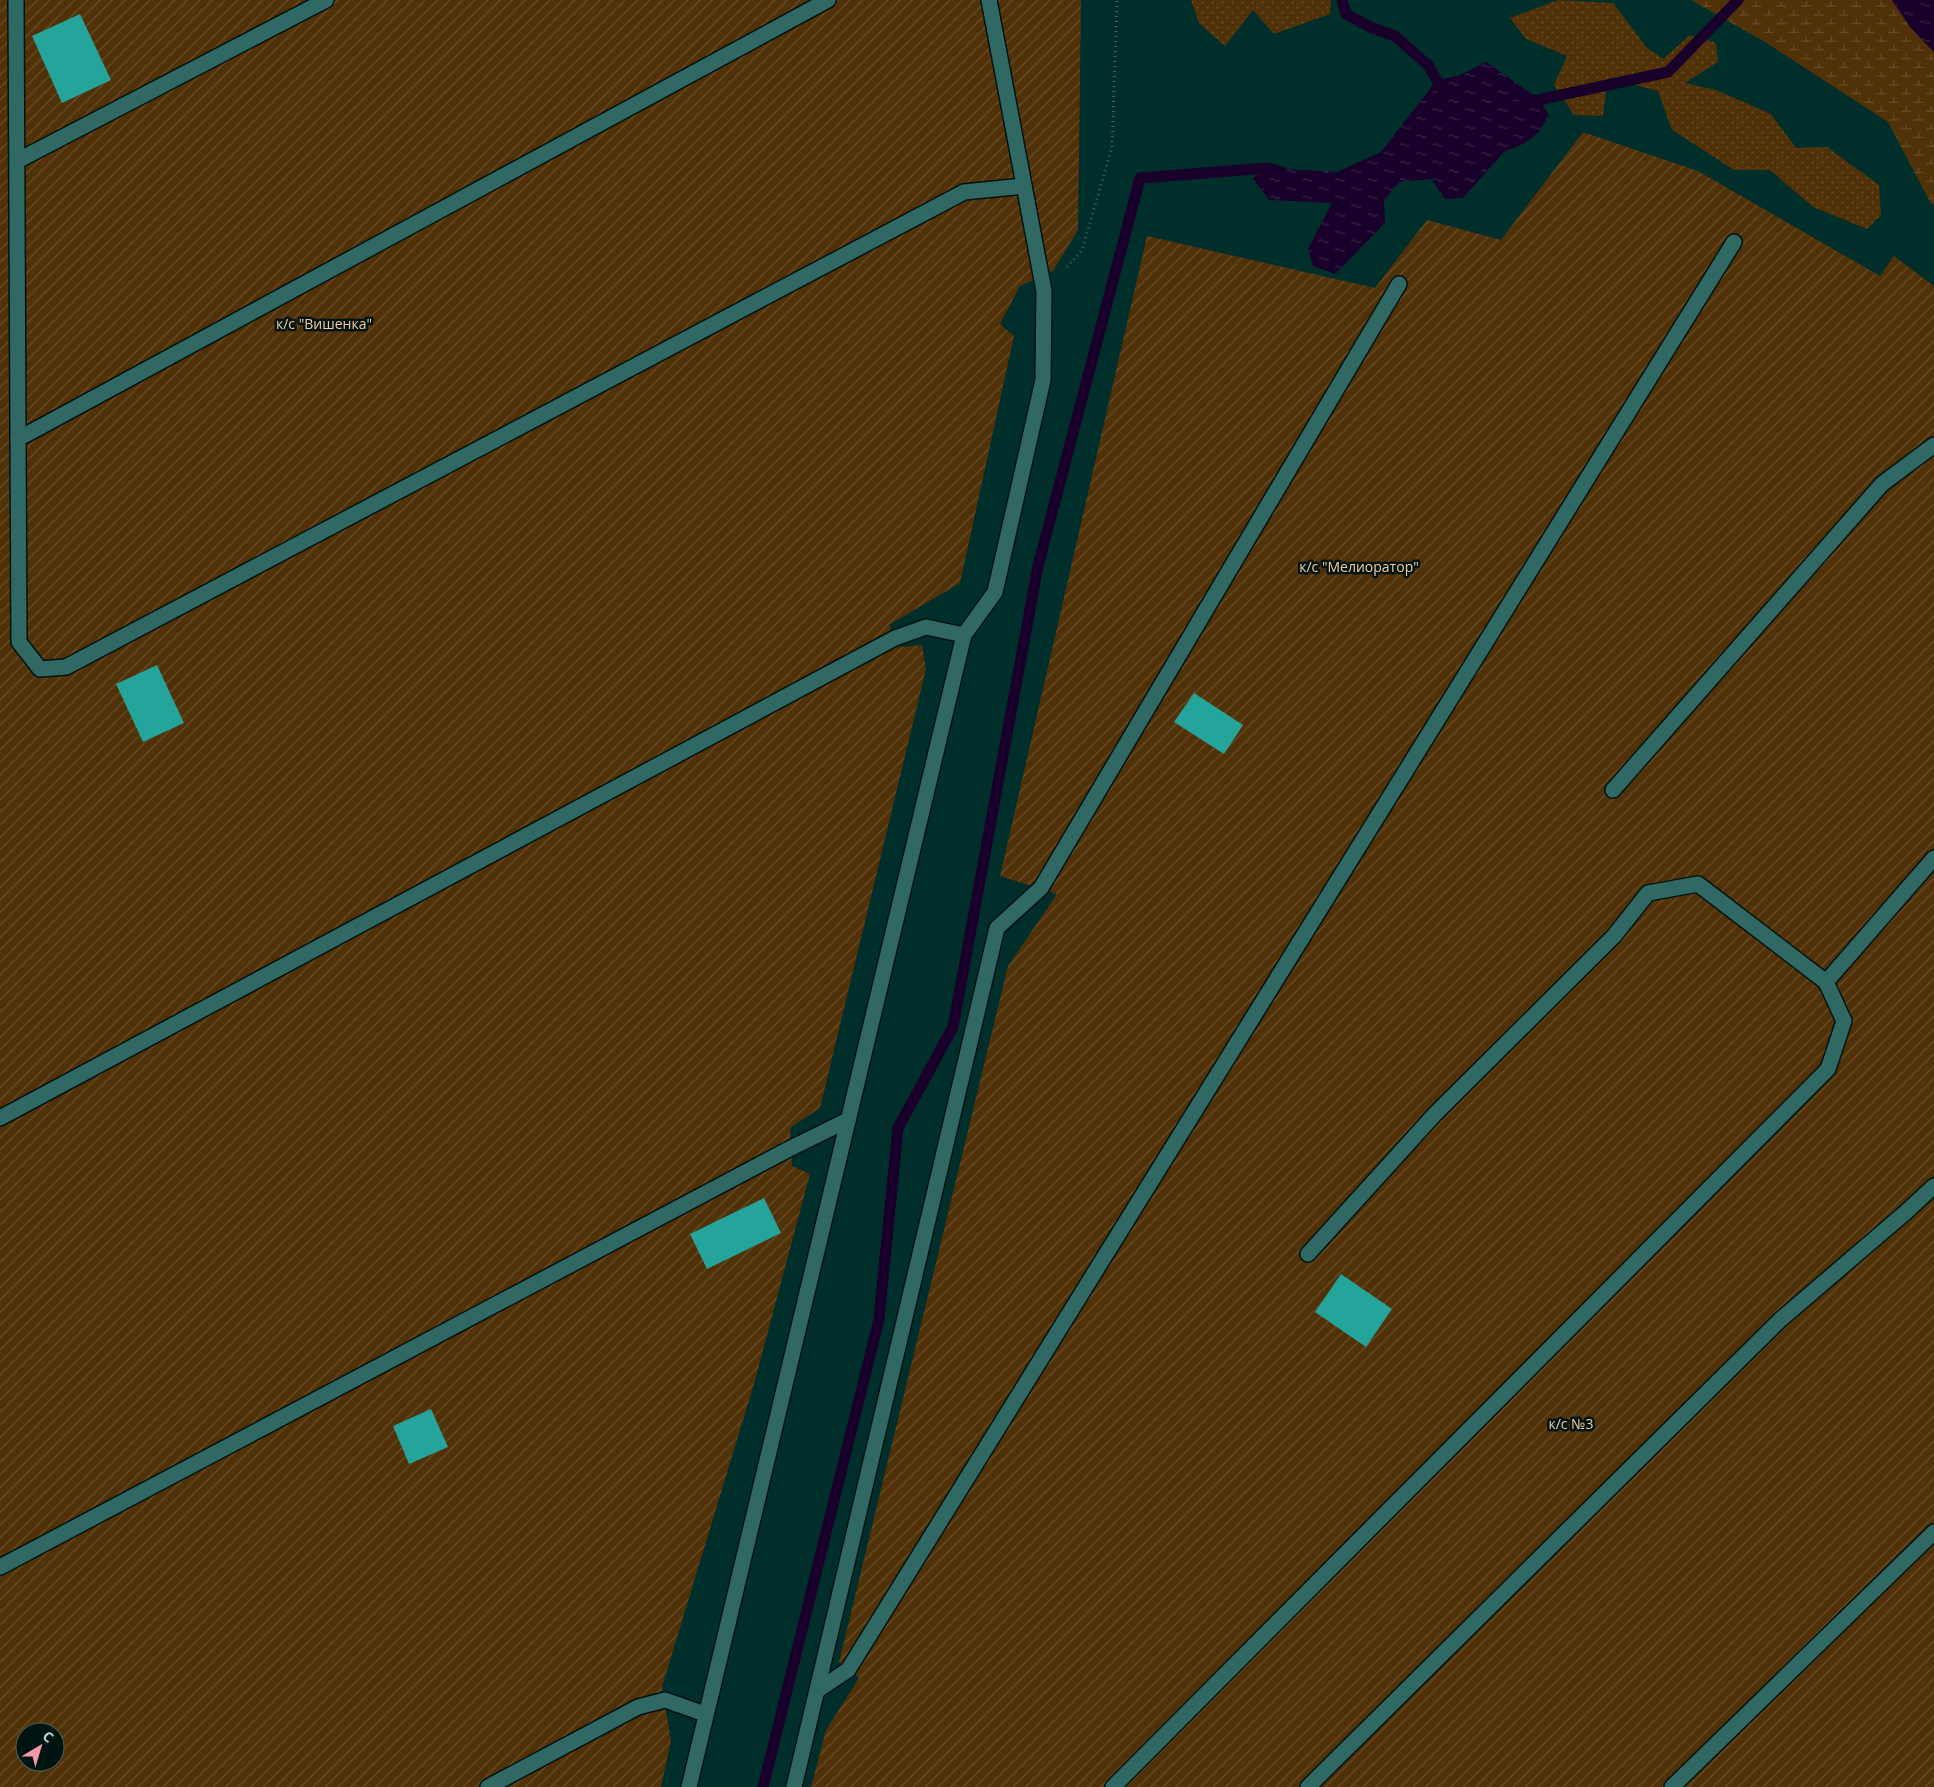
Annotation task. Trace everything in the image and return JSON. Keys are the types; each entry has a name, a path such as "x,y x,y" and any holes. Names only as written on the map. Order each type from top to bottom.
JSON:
{"lane":[{"path":"16,0 19,642 40,669 66,667 964,192 1024,186"},
{"path":"17,161 326,0"},
{"path":"18,439 828,0"},
{"path":"689,1787 964,635 995,592 1043,380 1044,291 989,0"},
{"path":"818,1690 848,1670 1734,242"},
{"path":"794,1787 998,928 1041,888 1399,284"},
{"path":"1613,790 1882,484 1934,445"},
{"path":"0,1118 895,638 926,628 964,635"},
{"path":"1826,982 1934,858"},
{"path":"1113,1787 1828,1069 1844,1021 1826,982 1698,884 1648,893 1614,936 1435,1114 1308,1254"},
{"path":"0,1566 773,1157 848,1120"},
{"path":"1308,1787 1780,1320 1934,1186"},
{"path":"1672,1787 1934,1532"},
{"path":"488,1787 638,1707 664,1700 706,1714"}],"path":[{"path":"1044,291 1082,250 1112,147 1116,0"}],"green space":[{"name":"к/с \"Вишенка\"","path":"0,0 1081,0 1078,230 1053,271 1020,286 1000,324 1014,336 960,583 889,625 900,647 922,645 926,669 820,1108 790,1128 792,1166 810,1174 754,1384 662,1687 671,1741 661,1787 0,1787"},
{"path":"1191,0 1331,0 1330,14 1274,34 1253,10 1225,46 1199,23"},
{"path":"1558,0 1613,3 1647,48 1663,59 1690,35 1716,43 1718,62 1685,83 1716,90 1771,114 1796,148 1827,147 1879,185 1881,215 1867,229 1813,207 1770,170 1734,170 1672,130 1658,91 1608,78 1603,116 1574,115 1554,85 1567,56 1526,39 1510,18"},
{"path":"1691,0 1892,0 1910,27 1934,52 1934,205 1930,202 1888,122 1765,42"},
{"path":"1583,132 1698,171 1880,276 1894,256 1934,286 1934,1787 811,1787 826,1730 859,1678 839,1662 1008,966 1057,894 1000,876 1147,236 1375,288 1427,220 1501,240"}],"water":[{"path":"1892,0 1934,0 1934,52 1910,27"},
{"path":"1486,62 1539,99 1549,115 1537,134 1525,143 1504,152 1463,198 1445,199 1431,179 1399,182 1384,200 1385,223 1335,274 1313,266 1308,249 1332,203 1269,200 1253,178 1268,168 1337,172 1381,152 1437,80 1458,76"}],"building":[{"path":"80,14 111,80 62,103 32,36"},
{"path":"157,665 184,723 143,742 116,684"},
{"path":"1194,693 1243,725 1224,754 1174,722"},
{"path":"764,1198 781,1233 707,1269 690,1234"},
{"path":"1341,1274 1392,1309 1366,1347 1315,1312"},
{"path":"431,1409 448,1447 409,1464 393,1426"}],"waterway":[{"path":"1342,0 1346,14 1370,27 1395,36 1429,66 1443,92"},
{"path":"1524,103 1668,72 1738,0"},
{"path":"763,1787 879,1319 898,1128 953,1027 1038,566 1140,178 1268,168 1281,172"}],"park label":[{"name":"к/с \"Мелиоратор\"","path":"1359,567"},
{"name":"к/с №3","path":"1571,1424"}]}
